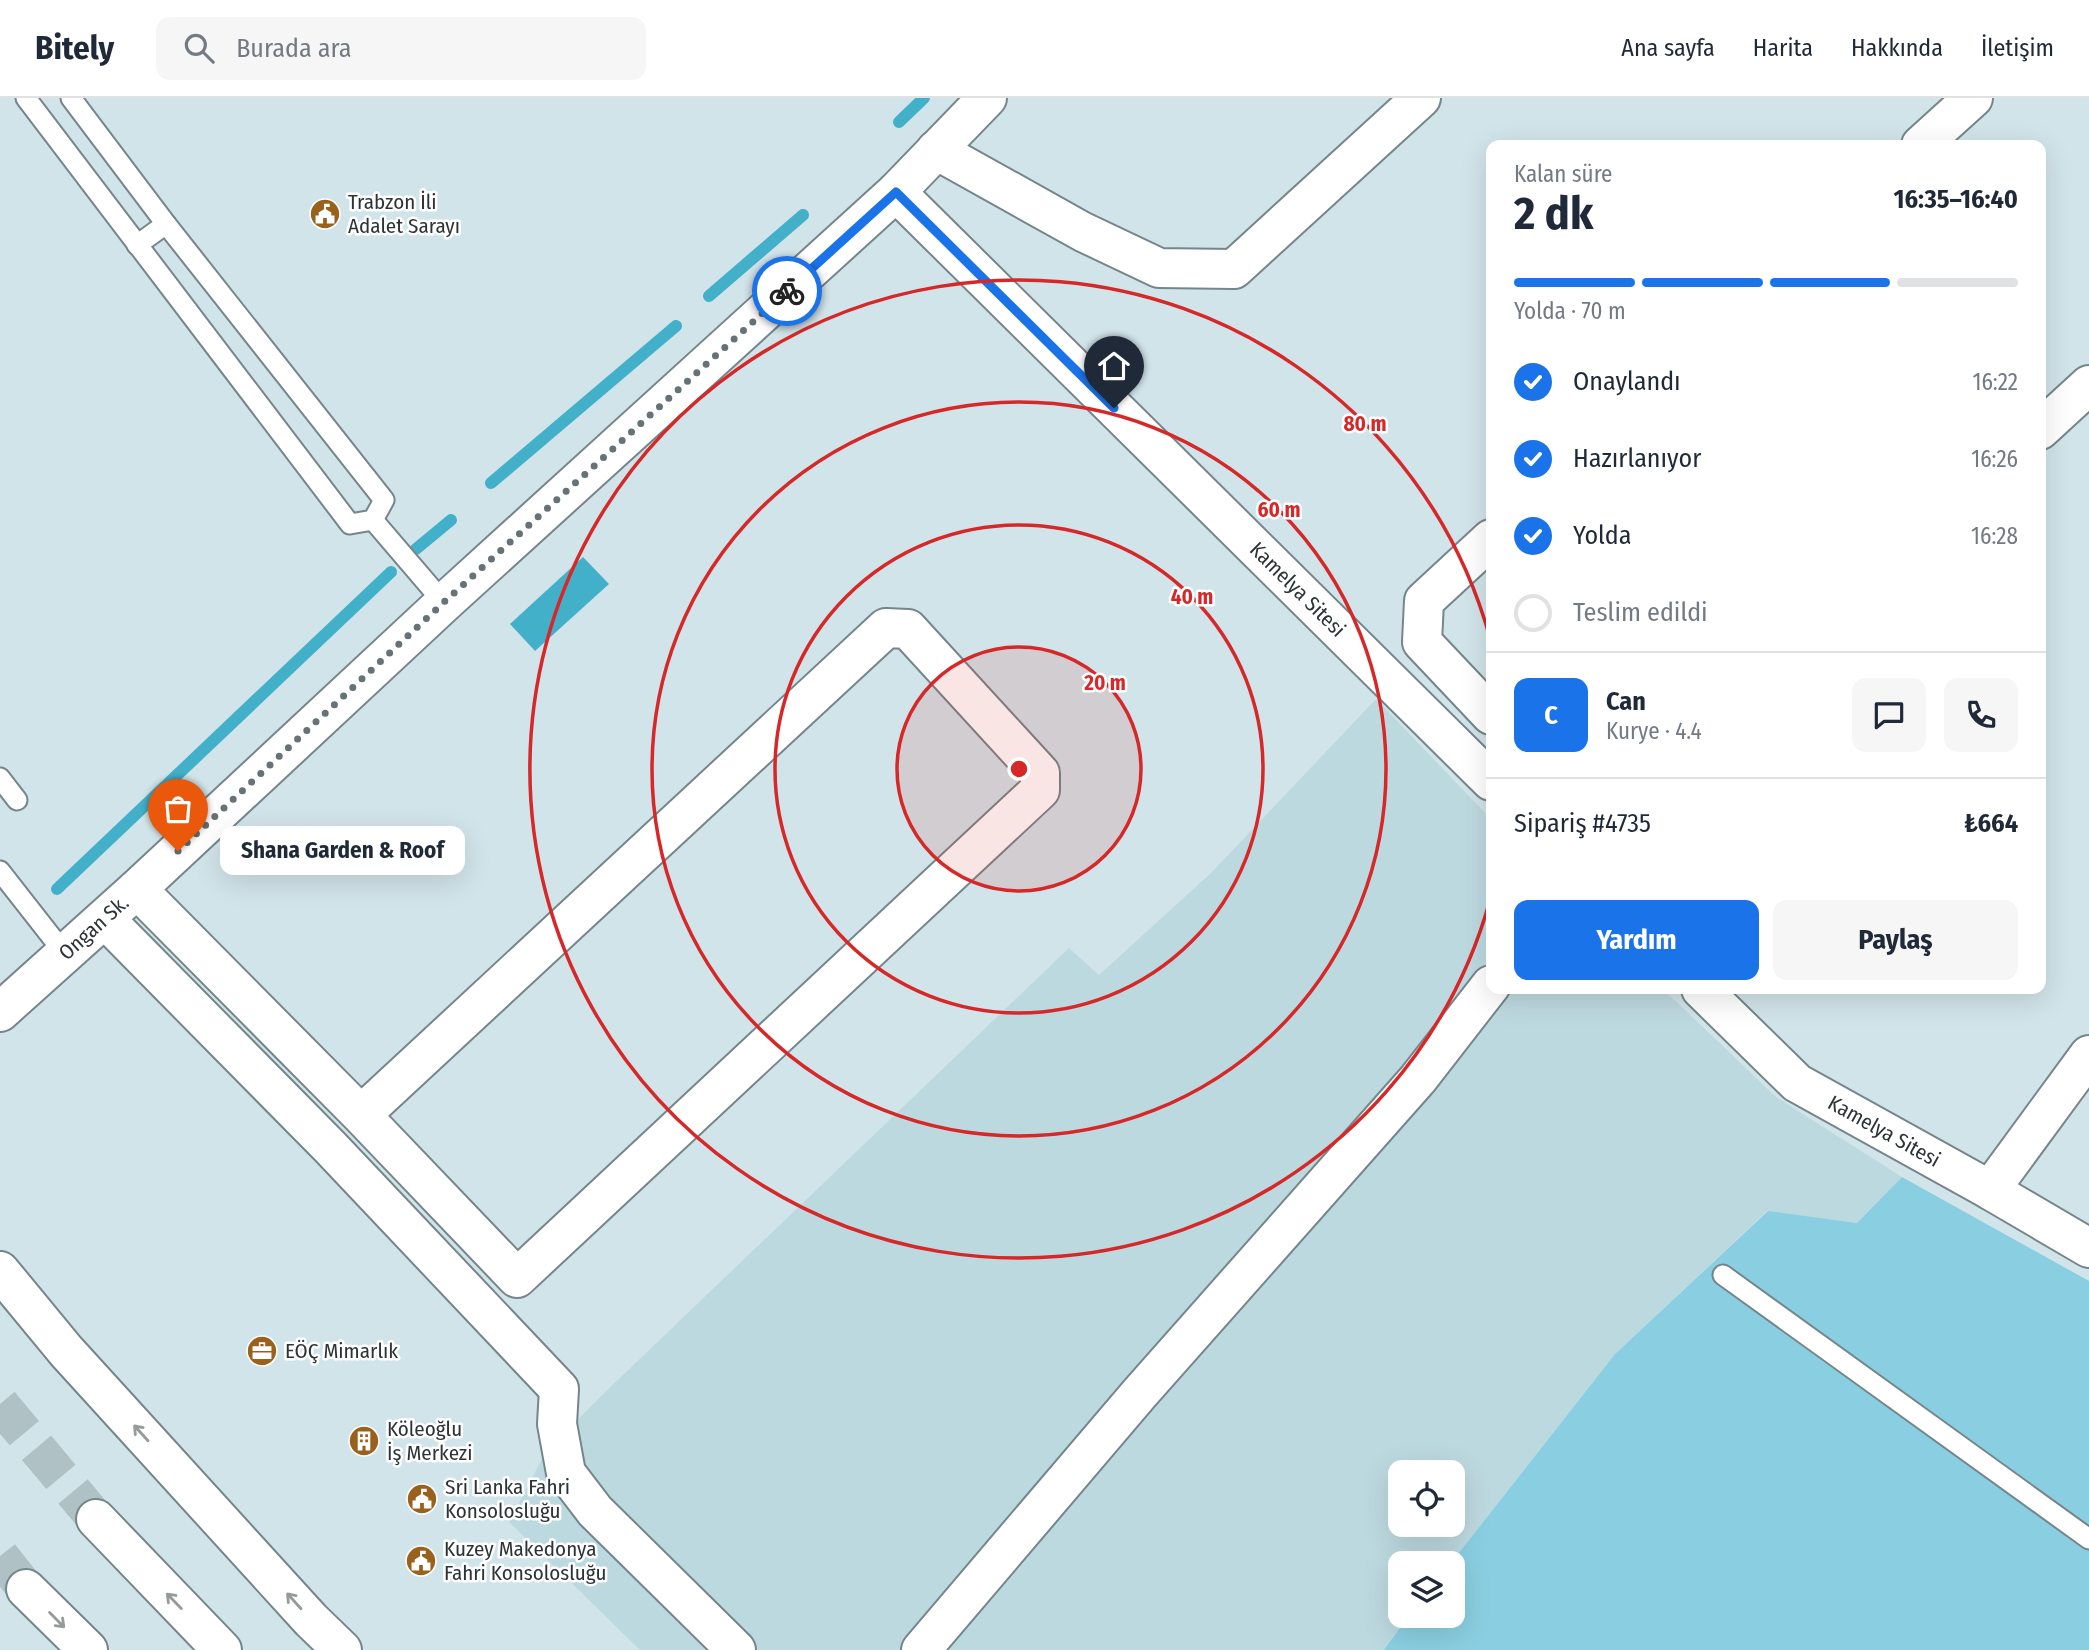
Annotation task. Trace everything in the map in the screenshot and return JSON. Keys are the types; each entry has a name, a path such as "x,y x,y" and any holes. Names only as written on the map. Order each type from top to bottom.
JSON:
{"main road":[{"name":"Ongan Sk.","path":"0,1012 137,889 443,603 896,192 987,98"},
{"path":"936,150 1083,232 1159,268 1234,269 1421,98"},
{"path":"1927,140 1973,98"},
{"name":"Kamelya Sitesi","path":"896,192 1486,776"},
{"path":"2046,424 2089,385"},
{"path":"1486,544 1423,601 1423,642 1486,710"},
{"path":"137,889 361,1115 517,1278 1040,790 1040,773 908,629 886,628 361,1115"},
{"path":"104,919 330,1147 559,1389 557,1423 566,1473 595,1511 736,1650"},
{"path":"921,1650 1148,1384 1418,1079 1486,991"},
{"name":"Kamelya Sitesi","path":"1706,994 1797,1083 2089,1248"},
{"path":"1990,1190 2089,1055"},
{"path":"0,1270 66,1351 311,1620 342,1650"},
{"path":"96,1519 222,1650"},
{"path":"26,1589 88,1650"}],"lane":[{"path":"26,98 350,524 373,520"},
{"path":"72,98 166,224 384,500 373,520"},
{"path":"137,245 166,224"},
{"path":"373,520 443,603"},
{"path":"0,778 17,800"},
{"path":"0,870 65,954"},
{"path":"1723,1275 2089,1539"}],"shaded area":[{"path":"583,557 609,584 535,651 510,624"},
{"path":"1376,699 1486,814 1486,994 1668,994 1776,1097 1902,1177 1857,1223 1767,1211 1615,1354 1460,1551 1388,1551 1388,1628 1400,1628 1384,1650 640,1650 509,1522 545,1453 599,1398 1069,948 1099,975 1211,873"},
{"path":"1902,1177 2089,1281 2089,1650 1384,1650 1400,1628 1465,1628 1465,1551 1460,1551 1615,1354 1768,1211 1857,1223"}],"waterway":[{"path":"899,122 924,98"},
{"path":"709,296 803,215"},
{"path":"491,483 676,326"},
{"path":"416,549 451,520"},
{"path":"57,889 391,572"}],"tunnel":[{"path":"0,1404 96,1519"},
{"path":"0,1556 26,1589"}],"way so far":[{"path":"178,851 443,603 787,291"}],"place":[{"name":"Trabzon İli Adalet Sarayı","path":"325,214"},
{"name":"Shana Garden & Roof","path":"178,851"},
{"name":"EÖÇ Mimarlık","path":"262,1351"},
{"name":"Köleoğlu İş Merkezi","path":"364,1441"},
{"name":"Sri Lanka Fahri Konsolosluğu","path":"422,1499"},
{"name":"Kuzey Makedonya Fahri Konsolosluğu","path":"421,1561"}],"route":[{"path":"787,291 896,192 1114,408"}]}
